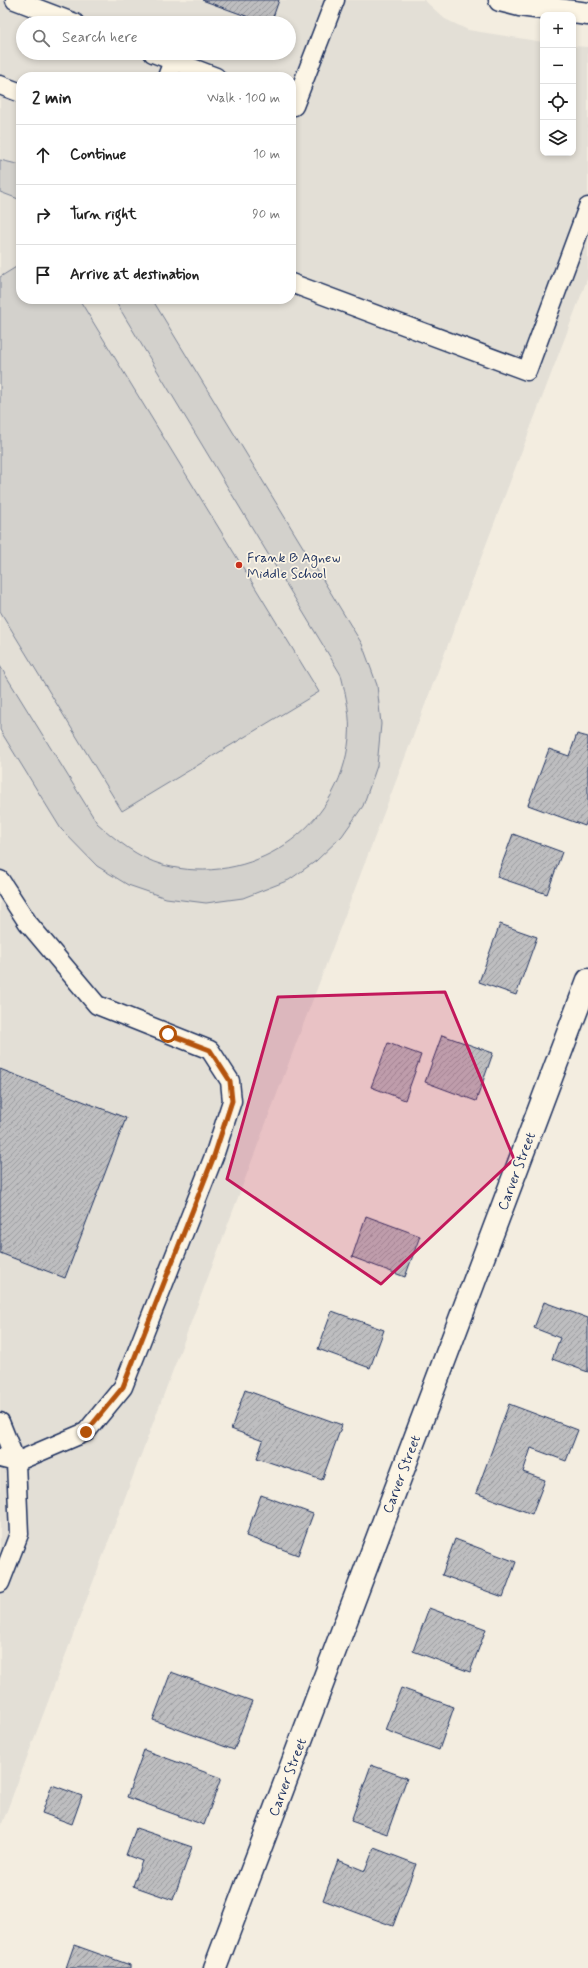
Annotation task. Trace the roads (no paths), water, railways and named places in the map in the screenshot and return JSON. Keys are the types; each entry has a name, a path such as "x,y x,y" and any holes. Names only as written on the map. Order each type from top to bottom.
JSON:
{"street":[{"path":"500,0 520,5 588,14"},
{"name":"Carver Street","path":"215,1968 588,980"}],"lane":[{"path":"15,0 57,16"},
{"path":"296,101 336,0"},
{"path":"160,60 170,69 187,72"},
{"path":"0,85 16,91"},
{"path":"296,285 527,371 588,206"},
{"path":"0,880 28,923 97,1005 210,1050 230,1081 232,1101 214,1156 123,1387 86,1432 8,1460"},
{"path":"0,1422 8,1460 19,1534 0,1583"}],"place":[{"name":"Frank B Agnew Middle School","path":"239,565"}]}
